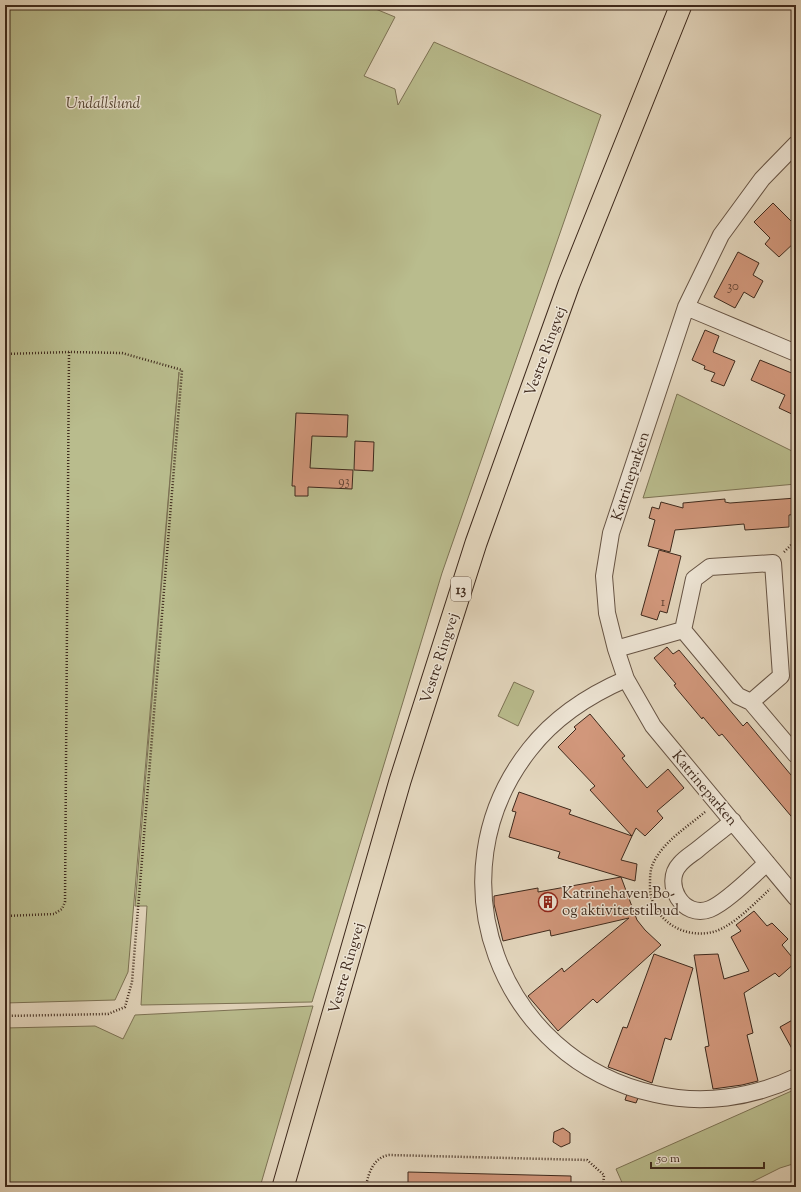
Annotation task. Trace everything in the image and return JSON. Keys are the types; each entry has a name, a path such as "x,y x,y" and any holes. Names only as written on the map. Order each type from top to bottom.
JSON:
{"main road":[{"name":"Vestre Ringvej","path":"283,1187 400,781 476,543 569,284 681,5"}],"street":[{"name":"Katrineparken","path":"796,144 762,180 721,235 686,308 611,533 604,576 607,613 616,649 626,679 653,726 796,898"},
{"path":"686,308 796,353"},
{"path":"683,630 694,579 710,567 773,563 781,676 751,702"},
{"path":"616,649 683,630"},
{"path":"683,630 738,696 751,702 796,755"},
{"path":"626,679 598,691 573,707 550,727 525,755 499,801 487,844 483,889 486,919 504,976 519,1003 533,1021 559,1048 596,1073 638,1091 667,1097 697,1100 727,1098 757,1092 796,1077"},
{"path":"733,821 680,864 674,874 673,886 677,897 685,906 696,910 708,910 719,905 767,863"}],"path":[{"path":"5,354 69,352 122,353 182,370 132,982 124,1007 108,1014 5,1016"},
{"path":"5,916 54,914 62,909 65,902 69,352"},
{"path":"717,802 662,849 655,861 650,876 650,895 653,904 661,917 683,932 694,934 708,933 731,923 781,880"},
{"path":"366,1187 366,1182 375,1162 382,1156 389,1155 587,1160 604,1175 604,1187"}],"green space":[{"name":"Undallslund","path":"5,5 366,5 395,17 364,76 395,89 398,105 434,42 601,115 442,573 312,1002 141,1005 147,906 135,906 179,372 128,972 115,1000 5,1003"},
{"path":"677,394 796,453 796,484 643,498"},
{"path":"514,682 534,691 518,726 498,716"},
{"path":"313,1006 260,1187 5,1187 5,1028 95,1026 123,1039 135,1015"},
{"path":"796,1089 796,1163 780,1168 742,1187 624,1187 616,1169"}],"building":[{"path":"773,203 796,226 796,241 779,257 765,244 770,238 754,222"},
{"path":"738,252 759,263 753,275 763,281 754,298 744,292 735,308 714,297"},
{"path":"705,330 719,336 713,352 735,361 724,386 711,381 715,373 704,369 705,366 692,360"},
{"path":"760,360 794,374 796,369 796,416 779,408 785,395 751,380"},
{"path":"296,413 348,415 347,437 312,436 310,468 353,470 352,489 308,487 308,496 295,496 295,486 292,486"},
{"path":"355,441 374,442 373,471 354,470"},
{"path":"796,498 796,514 789,515 789,527 745,530 744,524 675,530 670,552 648,546 655,520 649,518 652,507 659,509 661,502 683,508 683,503 725,499 725,502 730,503"},
{"path":"659,550 681,556 667,613 660,611 657,620 641,615"},
{"path":"667,647 673,654 679,650 743,726 747,722 796,781 796,822 722,734 719,736 703,717 702,719 676,688 674,685 676,684 654,658"},
{"path":"590,714 625,756 622,758 647,788 668,769 684,788 657,811 663,818 645,836 636,828 632,836 590,790 595,786 558,747 576,729 574,727"},
{"path":"519,792 571,810 569,814 632,836 621,860 637,864 635,881 558,858 560,852 509,837 516,812 512,811"},
{"path":"621,877 637,920 661,945 597,1003 593,999 558,1031 528,996 562,968 564,972 629,918 551,936 550,930 503,941 494,904 494,896 538,888 538,892"},
{"path":"754,911 767,926 772,923 788,939 782,945 796,962 779,977 775,973 744,993 753,1033 747,1035 758,1081 713,1089 705,1047 709,1046 694,955 718,954 724,979 749,971 731,937 741,931 736,925"},
{"path":"654,954 693,968 671,1040 665,1038 652,1083 608,1067 623,1027 627,1028"},
{"path":"796,1018 796,1056 780,1027"},
{"path":"627,1094 638,1098 636,1103 625,1100"},
{"path":"563,1128 570,1133 570,1143 561,1147 553,1142 554,1132"},
{"path":"408,1172 571,1176 571,1187 408,1187"}],"place":[{"name":"Katrinehaven Bo- og aktivitetstilbud","path":"548,902"}]}
